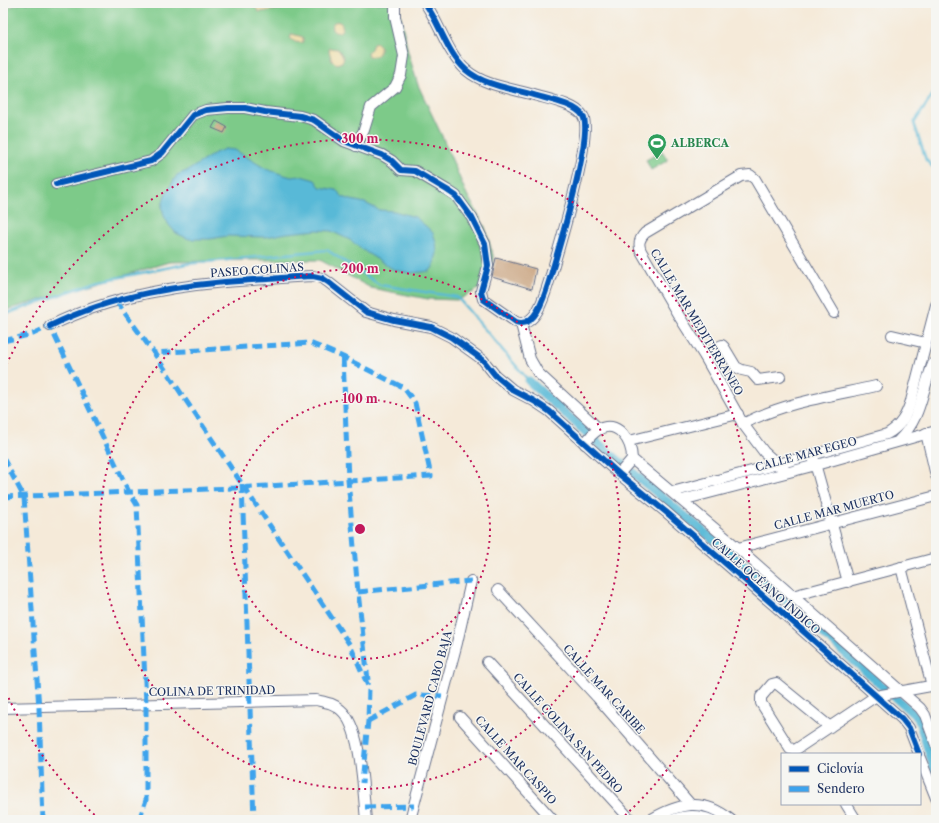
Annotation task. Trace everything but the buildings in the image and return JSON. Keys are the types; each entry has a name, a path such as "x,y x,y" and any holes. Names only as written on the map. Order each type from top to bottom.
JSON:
{"street":[{"path":"356,146 364,130 369,110 373,104 395,87 404,63 402,43 395,17 395,3"},
{"path":"56,184 151,161 162,153 193,115 200,112 214,109 245,108 307,118 324,126 338,138 382,155 392,161 401,170 415,171 456,196 472,218 485,244 488,266 481,291 483,299 516,322 521,324 529,322 533,318 547,287 576,184 586,136 586,122 583,116 572,107 486,82 473,75 460,63 452,52 434,15 426,3"},
{"name":"CALLE MAR MEDITERRANEO","path":"786,472 764,452 743,424 706,357 677,313 641,251 640,239 645,233 741,176 750,175 755,179 834,313"},
{"name":"PASEO COLINAS","path":"50,326 71,315 92,307 171,288 220,281 313,276 322,278 366,312 394,320 431,327 451,338 483,360 495,375 513,390 591,436"},
{"path":"900,440 909,431 918,413 929,364 926,343 936,305"},
{"path":"521,324 530,359 538,373 591,436 606,427 616,429 626,437 632,452 626,466"},
{"path":"892,335 926,343"},
{"path":"706,357 718,347 722,346 736,367 751,372 758,380 780,377"},
{"name":"CALLE MAR EGEO","path":"681,500 786,472 814,460 887,434 896,429 908,411 929,364"},
{"path":"743,424 763,414 787,406 876,386"},
{"path":"629,442 738,414"},
{"path":"931,432 936,476"},
{"name":"CALLE MAR EGEO","path":"672,492 777,464 814,460 931,432"},
{"name":"CALLE OCÉANO ÍNDICO","path":"591,436 626,466 666,512 906,723 919,753"},
{"path":"814,460 848,582"},
{"name":"CALLE OCÉANO ÍNDICO","path":"626,466 672,492 738,548 897,692 923,711 936,745"},
{"name":"CALLE MAR MUERTO","path":"738,548 936,496"},
{"path":"792,596 936,558"},
{"path":"830,727 776,683 772,684 761,697 761,703 792,750 798,749 877,696 934,685 901,567"},
{"name":"BOULEVARD CABO BAJA","path":"410,820 457,643 471,581"},
{"name":"CALLE MAR CARIBE","path":"498,590 597,697 691,805"},
{"name":"CALLE COLINA SAN PEDRO","path":"488,662 632,820"},
{"name":"COLINA DE TRINIDAD","path":"3,708 316,700 328,702 342,710 347,716 357,740 366,820"},
{"name":"CALLE MAR CASPIO","path":"460,717 553,820"},
{"path":"921,760 936,798"},
{"path":"650,820 670,809 691,805 713,809 731,820"},
{"path":"847,805 856,820"},
{"path":"672,820 699,816 711,820"}],"green space":[{"path":"22,3 394,3 400,13 408,52 418,85 442,136 466,193 485,227 494,259 487,281 477,290 458,300 428,299 371,288 320,260 169,262 3,311 3,9"},
{"name":"ALBERCA","path":"662,151 668,160 651,170 646,160"}],"sand":[{"path":"255,3 281,3 284,6 282,9 259,12 255,7"},
{"path":"337,21 341,23 343,27 341,31 337,33 333,31 331,27 333,23"},
{"path":"292,34 303,37 302,43 295,42 290,38"},
{"path":"377,43 380,46 378,54 375,57 368,56 367,53 373,44"},
{"path":"330,48 338,49 344,58 342,62 337,64 332,61 329,51"}],"water":[{"path":"225,149 235,150 266,169 291,177 301,176 315,180 320,187 336,190 343,197 351,200 365,203 379,210 394,211 415,217 433,233 437,253 433,267 430,271 410,273 393,269 367,253 350,240 331,231 307,231 266,237 227,236 210,239 189,239 176,233 164,216 162,207 165,195 177,175 189,170 215,153"}],"waterway":[{"path":"936,90 914,123 926,160 936,170"},
{"path":"3,315 96,282 186,264 327,250 380,285 457,297 529,381"},
{"path":"529,381 608,452 781,596 918,718 936,774"},
{"path":"694,492 745,478"}],"marked path":[{"path":"116,301 154,353 350,645 369,688 368,721 362,783"},
{"path":"3,341 33,334 50,326 129,492 137,505 146,704 146,800 139,820"},
{"path":"3,497 235,488 431,476 415,403 404,388 343,357 310,343 154,353"},
{"path":"343,357 348,480 368,680"},
{"path":"3,458 24,497 39,708 43,820"},
{"path":"242,484 254,820"},
{"path":"358,592 471,581"},
{"path":"368,721 416,695 442,696"},
{"path":"365,807 414,806"}],"cycle path":[{"path":"56,184 151,161 162,153 193,115 206,110 245,108 300,116 314,120 344,141 382,155 392,161 401,170 415,171 456,196 472,218 485,244 488,266 481,291 483,299 516,322 523,323 530,320 540,307 543,299 574,193 584,145 585,127 583,116 574,108 561,102 498,86 481,80 466,70 459,63 449,47 425,3"},
{"path":"50,326 98,306 174,288 226,282 313,276 322,278 328,282 366,312 394,320 431,327 451,337 483,360 495,375 513,390 549,411 619,474 666,512 776,607 902,719 909,728 919,753"}],"place":[{"name":"ALBERCA","path":"657,160"}]}
